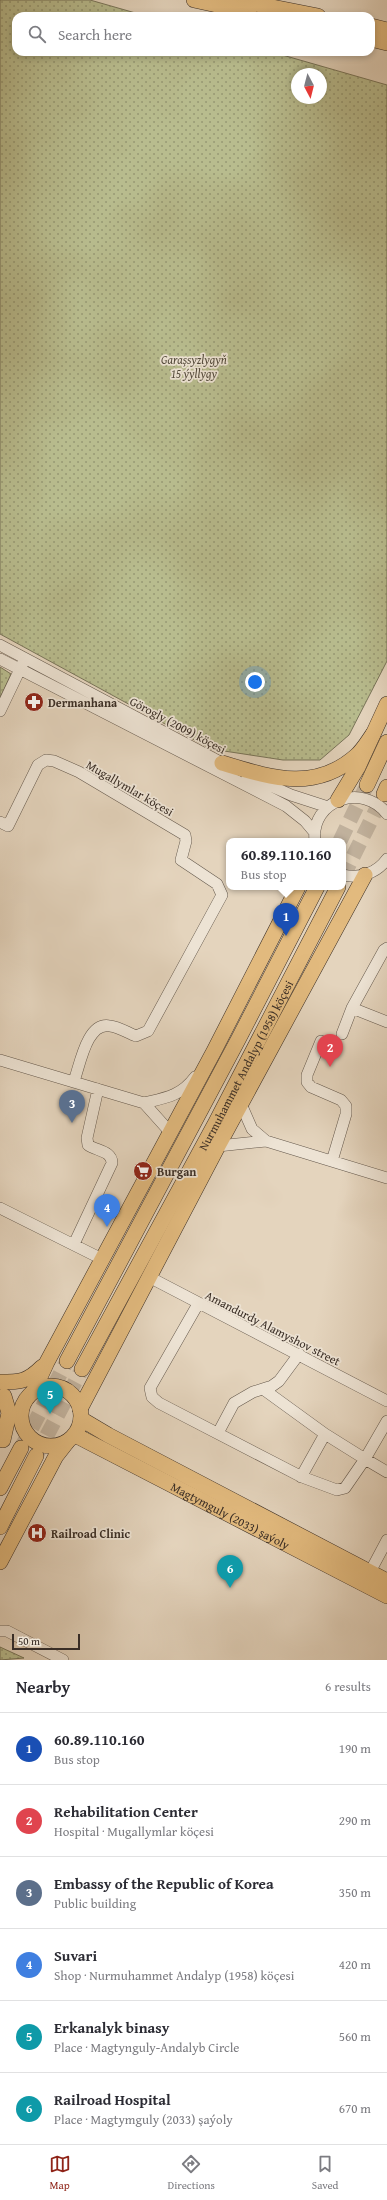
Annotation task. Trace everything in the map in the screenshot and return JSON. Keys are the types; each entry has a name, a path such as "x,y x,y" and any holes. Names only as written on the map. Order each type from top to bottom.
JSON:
{"main road":[{"path":"194,0 248,12"},
{"path":"236,0 298,12"},
{"path":"375,27 387,30"},
{"path":"375,40 387,43"},
{"path":"333,804 358,766 387,704"},
{"path":"222,763 283,780 305,779 327,774 343,765 357,755 373,734"},
{"path":"367,785 387,742"},
{"path":"0,1562 56,1456 71,1438 89,1389 218,1146 365,875"},
{"path":"2,1443 26,1403 214,1051 296,890"},
{"name":"Nurmuhammet Andalyp (1958) köçesi","path":"67,1361 239,1038 315,890"},
{"name":"Nurmuhammet Andalyp (1958) köçesi","path":"82,1368 252,1054 336,890"},
{"path":"214,1051 239,1038"},
{"path":"241,1104 252,1054"},
{"path":"170,1132 172,1163"},
{"path":"188,1170 218,1146"},
{"path":"1,1389 31,1378 47,1362"},
{"path":"71,1438 52,1446 37,1443 28,1437 23,1428 26,1403 48,1386 62,1388 74,1397 81,1414"},
{"path":"1,1389 26,1403"},
{"path":"1,1389 9,1413 2,1443"},
{"path":"56,1456 74,1446 103,1440 90,1418 89,1389"},
{"name":"Magtymguly (2033) şaýoly","path":"81,1414 103,1440 387,1596"},
{"name":"Magtymguly (2033) şaýoly","path":"71,1438 103,1440 387,1581"},
{"path":"0,1488 21,1448"},
{"path":"0,1527 36,1456"}],"street":[{"name":"Görogly (2009) köçesi","path":"0,645 222,763 291,795 333,804"},
{"name":"Görogly (2009) köçesi","path":"0,659 286,806 305,821 315,837"},
{"path":"0,711 25,659"},
{"name":"Mugallymlar köçesi","path":"0,822 8,826 38,765 46,760 54,761 79,772 185,835 186,841 181,860 217,884 221,889 222,895 148,1031 136,1036 110,1026 100,1026 91,1032 74,1081"},
{"path":"315,837 320,816 333,804 349,797 367,799 378,804 387,814"},
{"path":"346,875 365,875 385,864"},
{"path":"342,1034 352,1008 384,950 387,948"},
{"path":"352,1008 387,1022"},
{"path":"321,1041 307,1075 307,1082 311,1087 341,1100 346,1106 346,1114 332,1162"},
{"path":"0,1060 144,1103 173,1096 187,1088 214,1051"},
{"path":"74,1244 112,1163 112,1158 109,1154 88,1145 87,1138 98,1089"},
{"path":"144,1103 170,1132"},
{"name":"Nurmuhammet Andalyp (1958) köçesi","path":"241,1104 252,1129 266,1141"},
{"path":"218,1146 266,1141 387,1178"},
{"path":"0,1208 102,1259"},
{"name":"Amandurdy Alamyshov street","path":"149,1277 198,1304 387,1400"},
{"path":"198,1304 150,1388 152,1397 159,1403 301,1477 337,1490 345,1488 365,1459 387,1421"},
{"path":"218,1433 234,1403 253,1392 279,1381 298,1354"},
{"path":"263,1389 325,1434 387,1472"},
{"path":"301,1477 325,1434"},
{"path":"370,1572 387,1540"},
{"path":"2,1629 63,1660"}],"green space":[{"name":"Garaşsyzlygyň 15 ýyllygy","path":"0,0 90,0 132,12 12,12 12,56 286,56 387,85 387,661 349,735 320,760 283,760 211,749 0,634"},
{"path":"0,667 11,674 0,698"},
{"path":"0,1647 24,1658 0,1660"}],"tunnel":[{"path":"341,838 367,785"},
{"path":"346,871 384,794"},
{"path":"21,1448 67,1361"},
{"path":"36,1456 82,1369"}],"place":[{"name":"Dermanhana","path":"34,702"},
{"name":"60.89.110.160","path":"286,936"},
{"name":"Rehabilitation Center","path":"330,1067"},
{"name":"Embassy of the Republic of Korea","path":"72,1123"},
{"name":"Burgan","path":"143,1171"},
{"name":"Suvari","path":"107,1227"},
{"name":"Erkanalyk binasy","path":"50,1414"},
{"name":"Railroad Clinic","path":"37,1533"},
{"name":"Railroad Hospital","path":"230,1588"}]}
